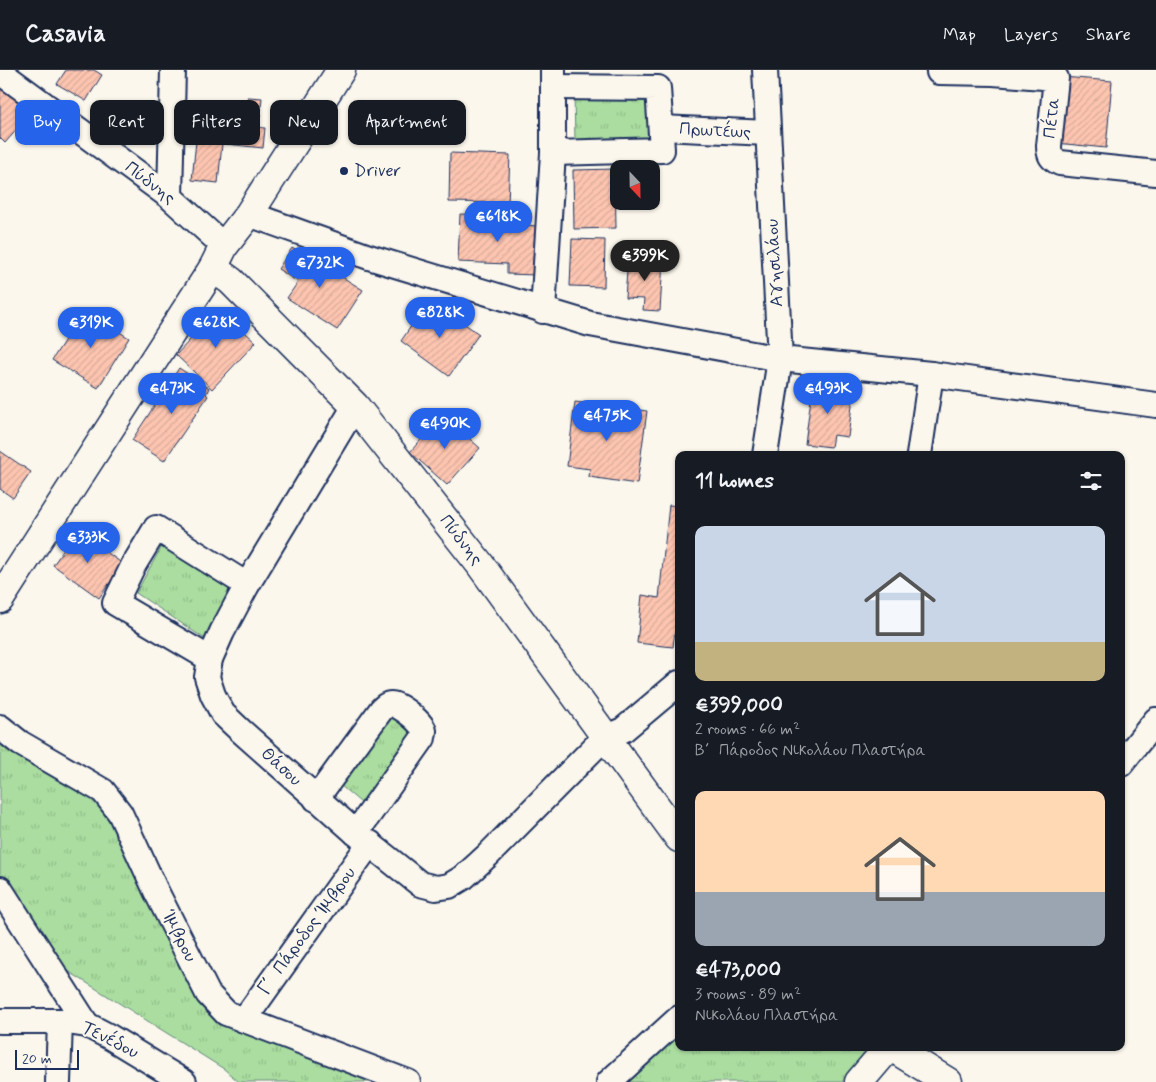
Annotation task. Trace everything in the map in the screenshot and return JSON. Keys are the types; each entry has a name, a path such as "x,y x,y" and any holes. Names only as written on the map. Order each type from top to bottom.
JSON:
{"street":[{"path":"170,197 173,70"},
{"path":"0,599 341,70"},
{"name":"Αγησιλάου","path":"766,70 780,359 766,451"},
{"name":"Πύδνης","path":"0,72 170,197 219,257 231,280 355,406 479,564 675,832"},
{"name":"Πέτα","path":"939,72 993,72 1056,78 1049,146 1050,156 1060,163 1156,173"},
{"path":"544,311 553,153 553,79 658,88 662,150 553,153"},
{"name":"Πρωτέως","path":"661,128 768,133"},
{"path":"249,214 369,257 590,324 780,359 931,374 1156,405"},
{"path":"920,451 931,374"},
{"name":"Θάσου","path":"355,406 247,584 210,659 207,677 213,695 223,714 316,799 363,838 420,884 436,888 450,886 464,877 488,856 568,773 606,737"},
{"path":"210,659 115,603 133,566 156,528 247,584"},
{"path":"606,737 623,730 675,685"},
{"name":"Γ΄ Πάροδος Ίμβρου","path":"244,1020 363,838 423,738 422,725 399,706 387,705 381,710 316,799"},
{"name":"Ίμβρου","path":"0,727 20,744 103,791 111,799 120,812 156,891 208,994 226,1013 408,1082"},
{"path":"1125,757 1140,731"},
{"path":"0,889 87,1025"},
{"path":"58,1082 60,1021"},
{"name":"Τενέδου","path":"0,1022 60,1021 87,1025 184,1082"},
{"path":"608,1082 675,1022"},
{"path":"859,1082 885,1051"},
{"path":"898,1051 948,1082"}],"green space":[{"path":"574,93 665,94 665,140 575,142"},
{"path":"168,535 239,582 205,639 136,593"},
{"path":"398,706 425,729 367,808 340,785"},
{"path":"0,729 113,795 211,994 406,1082 239,1082 224,1069 52,961 0,879"},
{"path":"675,1032 675,1051 869,1051 842,1082 621,1082"}],"building":[{"path":"66,70 94,70 102,75 86,101 57,84"},
{"path":"1062,77 1112,81 1106,148 1056,143"},
{"path":"0,82 20,100 15,100 15,132 5,143 0,138"},
{"path":"248,97 262,98 260,117 260,100 248,100"},
{"path":"260,127 265,128 263,148 235,145 260,145"},
{"path":"196,145 222,145 218,183 192,180"},
{"path":"450,153 510,155 508,203 449,202"},
{"path":"610,169 610,210 616,210 616,228 574,229 573,170"},
{"path":"460,214 508,216 508,224 538,226 536,275 507,274 507,264 458,262"},
{"path":"572,239 605,240 604,287 570,286"},
{"path":"292,248 331,272 335,265 342,270 339,275 363,290 337,330 287,298 298,282 278,269"},
{"path":"628,258 663,260 660,311 643,310 644,299 625,298"},
{"path":"435,303 479,334 449,376 401,341 416,319 420,323"},
{"path":"219,309 256,342 212,389 176,355"},
{"path":"84,310 129,338 98,388 52,360"},
{"path":"179,368 209,388 206,394 208,396 164,461 132,440"},
{"path":"813,383 837,386 836,394 853,397 848,437 833,435 831,447 805,444"},
{"path":"575,402 647,411 637,484 589,477 590,469 567,466"},
{"path":"443,415 480,448 447,485 410,452"},
{"path":"0,451 31,472 13,498 0,489"},
{"path":"669,505 675,506 675,632 673,647 637,643 642,595 659,598"},
{"path":"77,531 123,564 99,598 53,565"}],"place":[{"name":"Driver","path":"344,171"}]}
